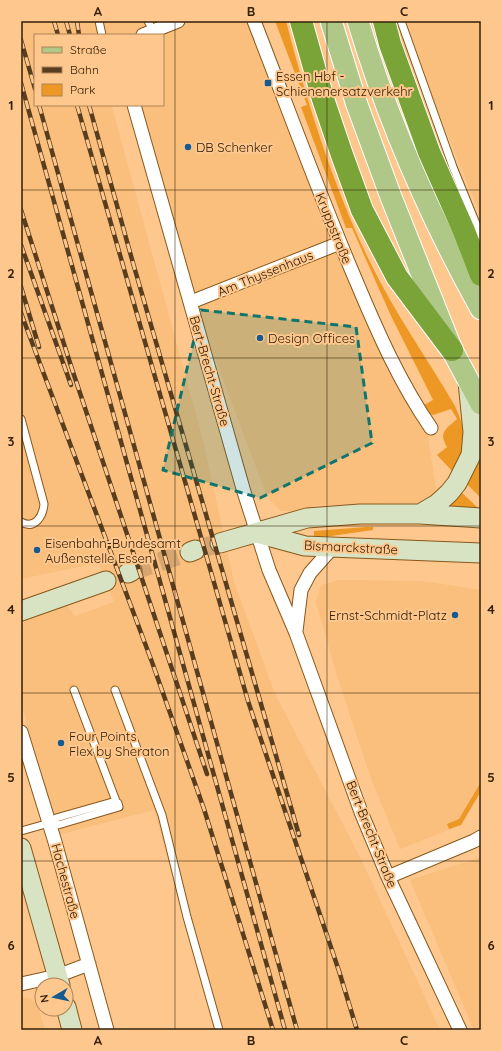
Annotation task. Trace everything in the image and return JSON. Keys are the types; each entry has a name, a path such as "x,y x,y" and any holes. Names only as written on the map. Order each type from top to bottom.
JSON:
{"highway":[{"path":"301,21 337,141 362,210 397,277 452,350"},
{"path":"384,21 390,44 429,152 481,275"}],"main road":[{"path":"331,21 356,102 380,168 452,350 481,404"},
{"path":"358,21 383,97 423,195 452,256 481,309"},
{"path":"420,514 437,504 449,494 457,483 471,455 473,432 468,380"},
{"name":"Bismarckstraße","path":"257,532 307,518 360,514 420,514 481,518"},
{"path":"220,543 257,532"},
{"name":"Bismarckstraße","path":"257,532 304,546 478,555"},
{"path":"24,609 106,581"},
{"path":"21,848 25,872 57,977"},
{"path":"69,1017 72,1030"}],"street":[{"path":"148,29 176,21"},
{"name":"Kruppstraße","path":"254,21 340,243 381,340 416,407 431,428"},
{"name":"Bert-Brecht-Straße","path":"134,106 244,492 269,570 296,633 361,812 388,877 460,1030"},
{"name":"Am Thyssenhaus","path":"191,302 340,243"},
{"name":"Bert-Brecht-Straße","path":"296,633 301,590 310,573 333,547"},
{"name":"Hachestraße","path":"21,732 51,823 107,1030"},
{"path":"388,877 481,837"},
{"path":"64,977 89,964"},
{"path":"21,984 34,983"}],"lane":[{"path":"99,21 102,34"},
{"path":"401,21 453,167 481,236"},
{"path":"21,419 44,504 44,513 32,524 24,524 21,522"},
{"path":"51,823 56,818 116,801 74,690"},
{"path":"115,690 162,815 187,917 219,1030"},
{"path":"21,831 51,823 58,824 119,807 118,803"}],"highlighted area":[{"path":"201,310 356,327 372,443 260,498 163,470"}],"shaded area":[{"path":"21,21 170,21 142,34 34,34 34,106 116,106 112,107 203,440 234,582 275,694 361,859 440,1030 216,1030 154,810 58,835 21,703 21,630 29,611 64,602 75,616 114,602 98,563 21,579"},
{"name":"DB Schenker","path":"186,21 249,21 332,240 269,264 197,296 192,301 136,106 164,106 164,34 152,34"},
{"path":"385,21 481,21 481,216 437,109"},
{"path":"338,248 427,429 437,496 419,503 317,505 299,511 281,511 270,500 262,483 195,305"},
{"path":"339,580 423,581 481,590 481,791 461,825 400,849 370,776 338,679 316,602 321,585"},
{"path":"481,857 481,1030 474,1030 410,880"},
{"path":"21,999 32,999 34,1002 34,1017 41,1017 45,1030 21,1030"}],"green space":[{"path":"275,21 286,21 322,143 344,204 370,262 389,299 455,406 460,417 465,447 462,458 454,473 437,455 447,447 443,438 444,431 457,419 451,409 433,415 426,411 424,405 433,400 391,316 352,228 346,228 301,107 307,105"},
{"path":"481,441 481,498 466,483"},
{"path":"459,490 477,507 475,510 445,506"},
{"path":"373,527 373,530 314,537 314,531"},
{"path":"481,782 481,791 461,825 449,829 447,824 459,819"}],"tunnel":[{"path":"195,550 220,543"},
{"path":"132,571 190,552"}],"railway":[{"path":"54,21 58,34"},
{"path":"66,21 70,34"},
{"path":"77,21 79,34"},
{"path":"21,40 34,86"},
{"path":"21,83 285,1030"},
{"path":"39,106 297,1030"},
{"path":"77,106 248,701 339,971 357,1030"},
{"path":"89,106 133,263 299,835"},
{"path":"21,210 72,369 207,774"},
{"path":"21,245 71,385"},
{"path":"21,287 39,347"},
{"path":"21,313 152,662 204,809 273,1030"}],"place":[{"name":"Essen Hbf - Schienenersatzverkehr","path":"268,83"},
{"name":"DB Schenker","path":"188,147"},
{"name":"Design Offices","path":"260,338"},
{"name":"Eisenbahn-Bundesamt Außenstelle Essen","path":"37,550"},
{"name":"Ernst-Schmidt-Platz","path":"455,615"},
{"name":"Four Points Flex by Sheraton","path":"61,743"}]}
